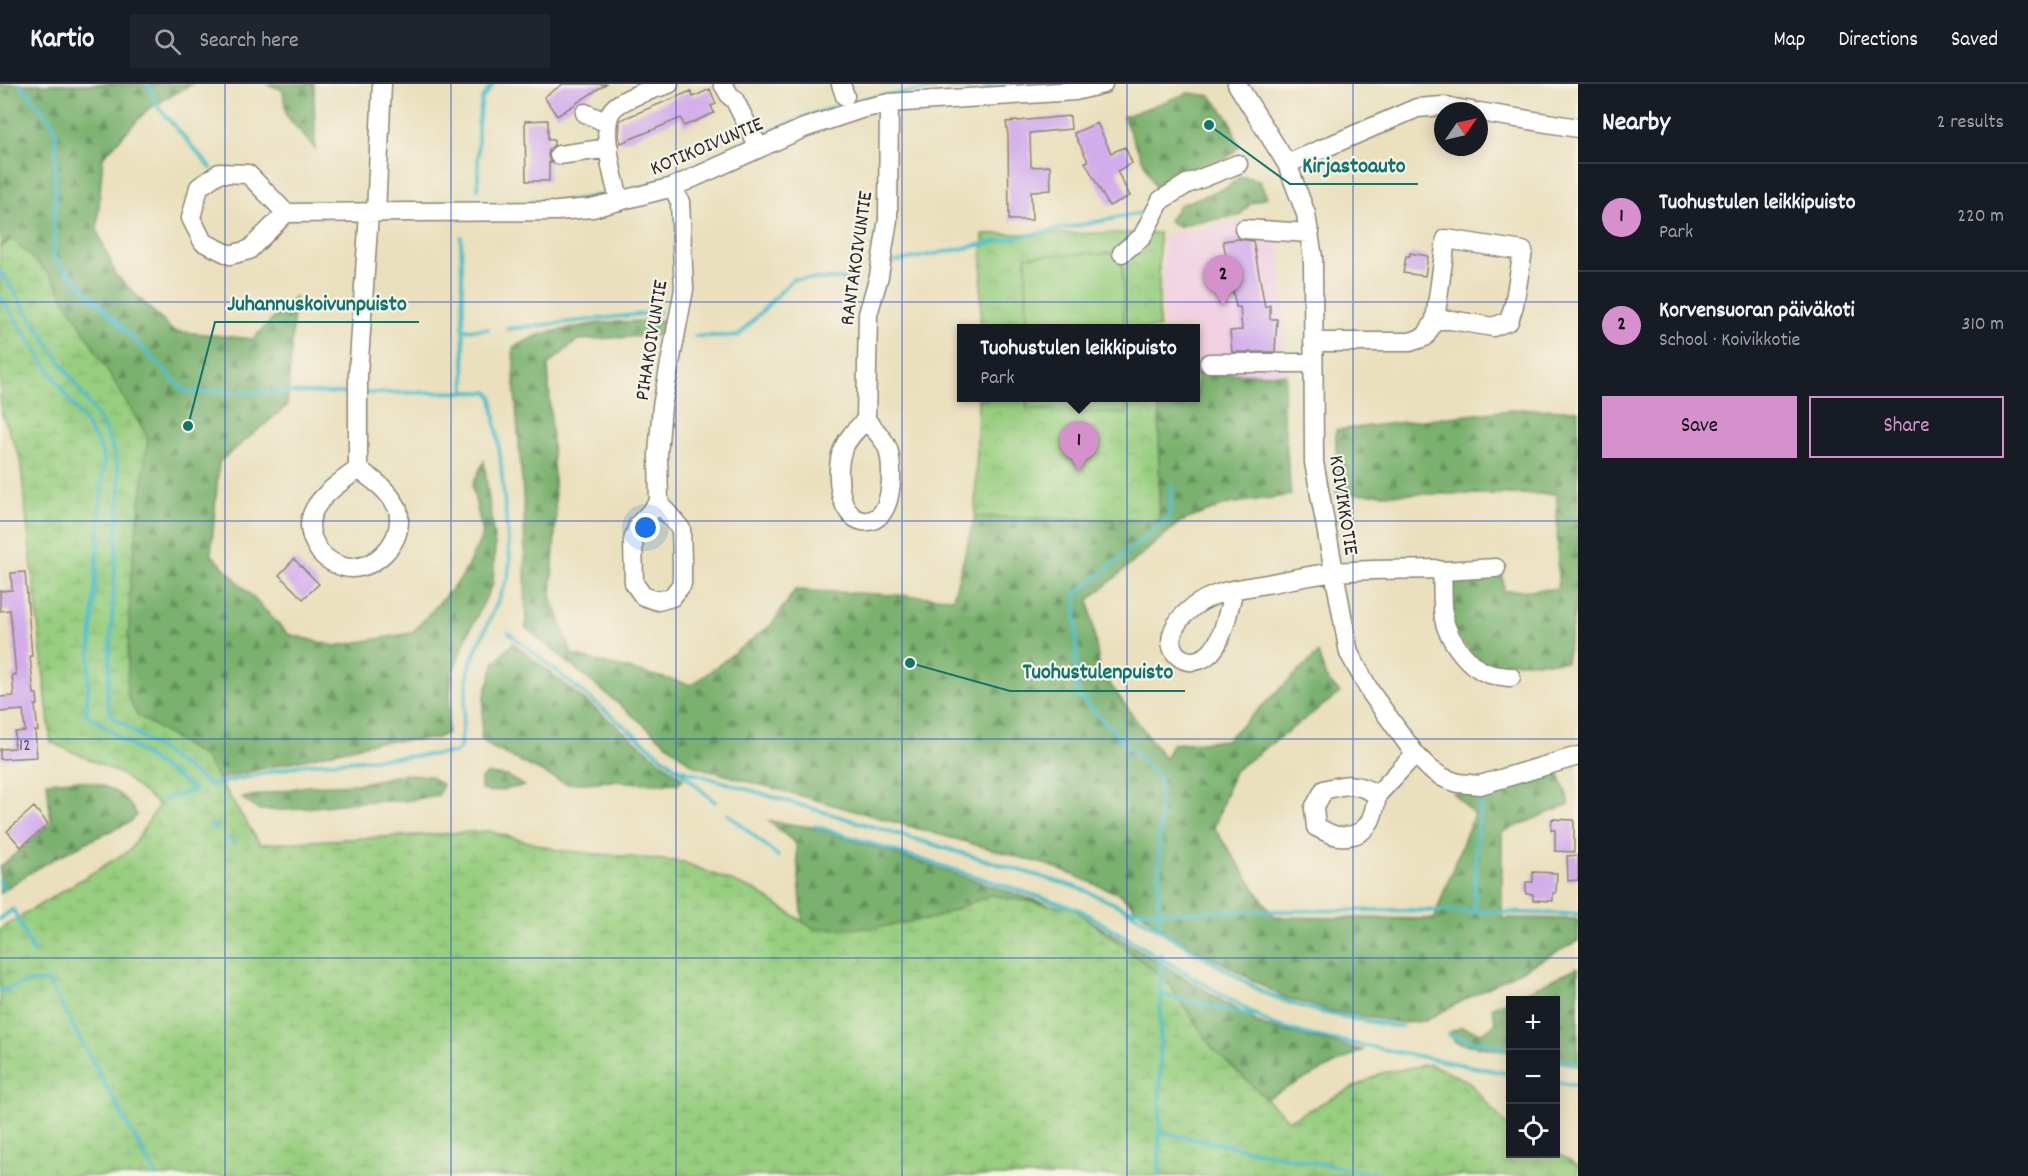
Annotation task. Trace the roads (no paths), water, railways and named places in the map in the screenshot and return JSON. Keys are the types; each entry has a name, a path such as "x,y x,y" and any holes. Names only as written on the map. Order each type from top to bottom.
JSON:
{"street":[{"path":"358,469 358,375 382,84"},
{"path":"620,201 615,187 607,123 613,109 637,95 669,84"},
{"path":"723,84 734,99 759,148"},
{"name":"KOTIKOIVUNTIE","path":"286,213 557,212 592,208 673,187 804,128 861,109 889,103 1075,91 1103,84"},
{"name":"KOIVIKKOTIE","path":"1237,84 1287,164 1306,214 1310,233 1313,258 1314,462 1349,653 1371,693 1415,754 1430,769 1444,778 1458,783 1480,785 1578,756"},
{"name":"RANTAKOIVUNTIE","path":"866,420 868,314 879,276 888,219 889,103"},
{"path":"1287,164 1417,108 1434,106"},
{"path":"585,113 607,123"},
{"path":"1488,113 1578,128"},
{"path":"559,155 609,148"},
{"path":"1122,253 1142,237 1161,200 1187,184 1238,164"},
{"path":"219,173 248,174 286,213 249,250 230,255 203,242 191,218 200,187 219,173"},
{"name":"PIHAKOIVUNTIE","path":"658,502 658,454 662,405 684,289 680,202 673,187"},
{"path":"1244,229 1310,233"},
{"path":"1313,342 1410,342 1425,338 1435,320 1446,239 1523,251 1509,321 1493,327 1451,320 1435,320"},
{"path":"1209,363 1313,363"},
{"path":"866,420 888,449 891,480 889,501 884,512 874,520 863,521 853,518 842,504 839,480 842,450 850,435 866,420"},
{"path":"358,469 382,486 398,509 399,532 384,554 368,565 349,568 325,559 311,540 310,516 324,494 358,469"},
{"path":"658,502 681,529 682,584 672,597 658,601 643,596 634,583 633,540 638,525 658,502"},
{"path":"1234,590 1333,573 1496,568"},
{"path":"1442,571 1444,620 1463,655 1478,669 1495,676 1511,677"},
{"path":"1377,795 1415,754"}],"waterway":[{"path":"20,84 49,118 56,131 54,258 186,392 344,393"},
{"path":"148,84 158,107 211,168"},
{"path":"478,189 478,125 482,99 493,84"},
{"path":"985,87 1005,87"},
{"path":"948,88 969,88"},
{"path":"865,98 934,89"},
{"path":"763,135 813,114 847,103"},
{"path":"649,184 695,167 747,143"},
{"path":"532,202 568,201 610,194"},
{"path":"889,263 1146,212"},
{"path":"461,237 465,393"},
{"path":"0,271 101,422 116,460 120,486 107,703 112,716 210,785 306,764 455,753 460,747 469,666 508,578 510,561 492,397 488,392 365,393"},
{"path":"695,336 738,336 793,279 855,279"},
{"path":"0,296 99,444 104,460 86,714 195,790"},
{"path":"507,329 660,312"},
{"path":"465,330 488,329"},
{"path":"1159,929 1160,779 1077,693 1076,594 1169,518 1172,486"},
{"path":"509,633 676,768 1079,888 1126,909 1158,912 1398,910 1578,914"},
{"path":"679,770 715,802"},
{"path":"162,801 194,790"},
{"path":"1474,912 1477,830 1482,797"},
{"path":"728,814 778,856"},
{"path":"211,824 217,829"},
{"path":"815,826 1078,909 1271,1024 1309,1035 1506,1073"},
{"path":"229,838 234,843"},
{"path":"0,881 3,888"},
{"path":"0,919 13,909 34,953"},
{"path":"1127,910 1261,991 1295,1005 1401,1027"},
{"path":"1159,1176 1161,953"},
{"path":"0,991 30,982 48,981 156,1176"},
{"path":"1161,995 1254,1016"},
{"path":"1448,1035 1506,1048"},
{"path":"1560,1060 1578,1064"},
{"path":"1560,1083 1578,1086"},
{"path":"1159,1132 1383,1176"}],"place":[{"name":"Kirjastoauto","path":"1209,125"},
{"name":"Korvensuoran päiväkoti","path":"1223,305"},
{"name":"Juhannuskoivunpuisto","path":"188,426"},
{"name":"Tuohustulen leikkipuisto","path":"1079,471"},
{"name":"Tuohustulenpuisto","path":"910,663"}]}
